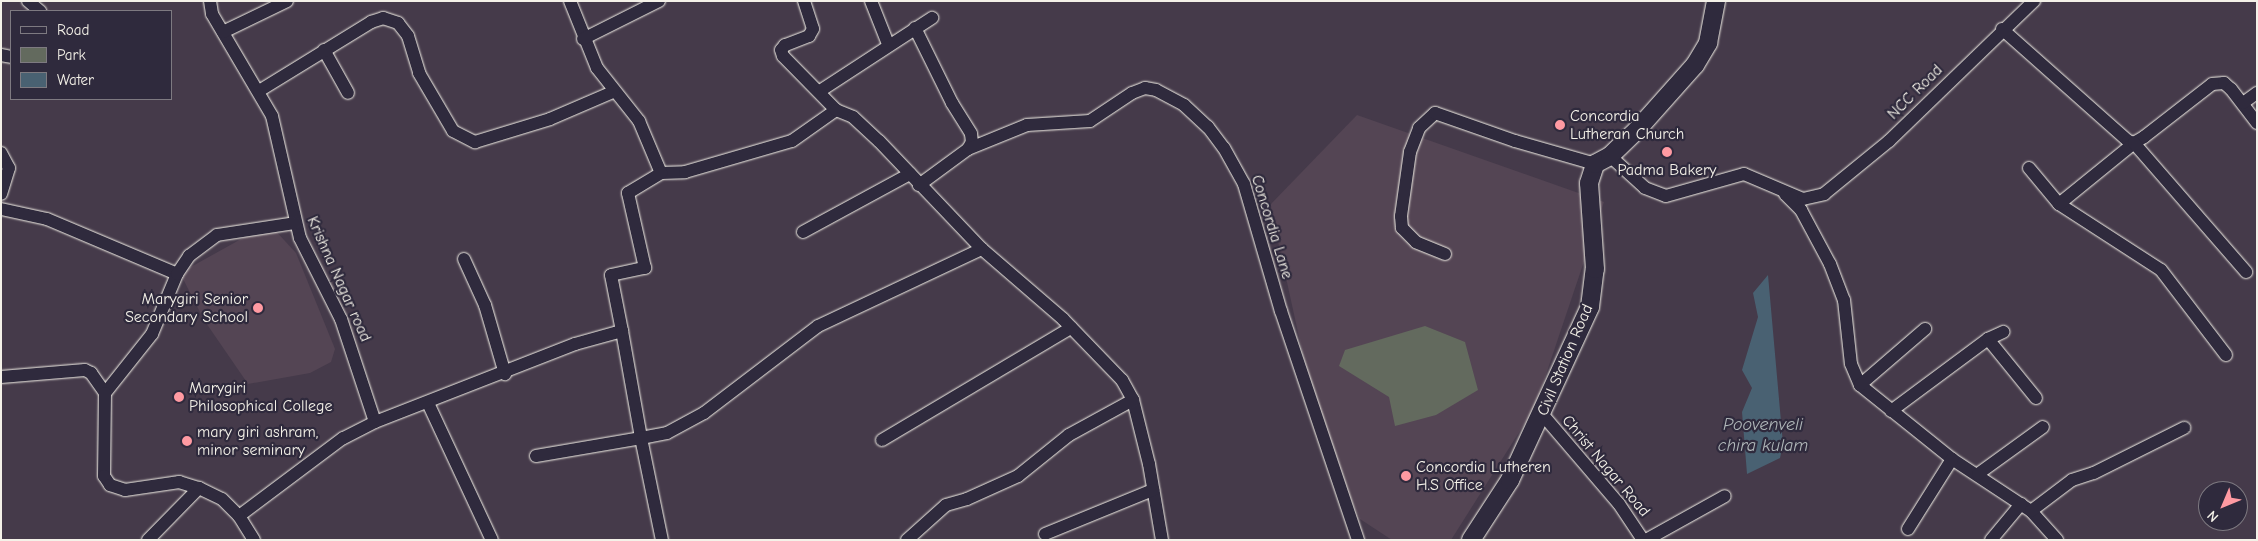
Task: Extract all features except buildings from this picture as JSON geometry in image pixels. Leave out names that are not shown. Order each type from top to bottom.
[{"type":"main road","name":"Civil Station Road","points":[[1474,539],[1510,480],[1581,330],[1594,286],[1589,183],[1602,160],[1695,65],[1708,43],[1716,1]]},
{"type":"street","points":[[28,1],[39,10]]},
{"type":"street","name":"Krishna Nagar road","points":[[210,1],[212,14],[239,63],[259,91],[278,133],[295,223],[300,238],[341,319],[375,422]]},
{"type":"street","points":[[223,32],[287,1]]},
{"type":"street","points":[[570,1],[583,39],[613,92],[626,103],[639,121],[661,172]]},
{"type":"street","points":[[583,39],[659,1]]},
{"type":"street","points":[[804,1],[813,29],[810,36],[785,45],[781,50],[836,110],[863,126],[982,249],[1071,328],[1122,380],[1133,400],[1162,540]]},
{"type":"street","points":[[871,1],[888,44]]},
{"type":"street","name":"NCC Road","points":[[1780,189],[1803,199],[1824,194],[1874,154],[2002,29],[2034,1]]},
{"type":"street","points":[[259,91],[371,22],[383,18],[398,22],[408,36],[419,73],[437,107],[453,131],[475,142],[550,118],[613,92]]},
{"type":"street","points":[[820,91],[888,44],[932,18]]},
{"type":"street","points":[[915,28],[952,103],[972,134],[972,142],[968,149],[919,185]]},
{"type":"street","points":[[2002,29],[2091,110],[2134,143],[2246,272]]},
{"type":"street","points":[[324,50],[348,92]]},
{"type":"street","points":[[2059,204],[2134,143],[2212,84],[2224,83],[2243,103],[2257,123]]},
{"type":"street","name":"Concordia Lane","points":[[968,149],[1027,125],[1090,121],[1132,93],[1145,88],[1156,90],[1184,105],[1208,127],[1224,148],[1244,184],[1281,312],[1358,540]]},
{"type":"street","points":[[2243,103],[2257,93]]},
{"type":"street","points":[[662,540],[610,275],[645,268],[628,193],[661,172],[685,172],[792,141],[836,110]]},
{"type":"street","points":[[1445,254],[1416,242],[1402,228],[1401,216],[1410,152],[1419,128],[1435,113],[1515,141],[1602,160],[1645,188],[1666,196],[1744,174],[1780,189],[1801,210],[1810,233],[1830,264],[1844,300],[1850,364],[1860,385],[1952,459],[1978,474],[2026,508],[2057,540]]},
{"type":"street","points":[[1,153],[8,168],[1,194]]},
{"type":"street","points":[[2029,168],[2059,204],[2161,270],[2226,354]]},
{"type":"street","points":[[803,232],[910,174]]},
{"type":"street","points":[[1,209],[47,219],[177,274]]},
{"type":"street","points":[[105,393],[152,334],[177,274],[190,256],[217,235],[295,223]]},
{"type":"street","points":[[536,456],[667,433],[704,413],[818,326],[982,249]]},
{"type":"street","points":[[464,259],[485,305],[506,374]]},
{"type":"street","points":[[882,440],[1071,328]]},
{"type":"street","points":[[1860,385],[1925,330]]},
{"type":"street","points":[[239,516],[343,438],[375,422],[506,374],[575,344],[622,331]]},
{"type":"street","points":[[1892,411],[1988,339],[2004,332]]},
{"type":"street","points":[[1988,339],[2036,398]]},
{"type":"street","points":[[1,377],[85,370],[94,377],[105,393],[104,476],[110,485],[124,490],[179,482],[200,488],[222,499],[239,516],[254,540]]},
{"type":"street","points":[[907,540],[946,505],[967,499],[1018,476],[1069,435],[1133,400]]},
{"type":"street","points":[[428,403],[492,540]]},
{"type":"street","name":"Christ Nagar Road","points":[[1542,414],[1619,504],[1645,540]]},
{"type":"street","points":[[1978,474],[2042,427]]},
{"type":"street","points":[[1991,540],[2026,508],[2072,480],[2094,473],[2184,428]]},
{"type":"street","points":[[1908,529],[1952,459]]},
{"type":"street","points":[[148,540],[200,488]]},
{"type":"street","points":[[1045,534],[1153,490]]},
{"type":"street","points":[[1645,540],[1725,496]]},
{"type":"shaded area","points":[[1357,115],[1604,202],[1535,407],[1451,540],[1392,540],[1360,519],[1332,458],[1303,355],[1270,205]]},
{"type":"shaded area","name":"Marygiri Senior Secondary School","points":[[273,228],[296,253],[335,349],[331,362],[310,373],[248,384],[204,320],[180,273],[252,233]]},
{"type":"green space","points":[[1425,326],[1465,342],[1478,390],[1436,415],[1395,426],[1389,397],[1339,366],[1345,350]]},
{"type":"water","name":"Poovenveli chira kulam","points":[[1768,275],[1783,444],[1780,458],[1747,474],[1742,412],[1752,388],[1742,370],[1758,317],[1753,293]]},
{"type":"place","name":"Concordia Lutheran Church","points":[[1560,125]]},
{"type":"place","name":"Padma Bakery","points":[[1667,152]]},
{"type":"place","name":"Marygiri Senior Secondary School","points":[[258,308]]},
{"type":"place","name":"Marygiri Philosophical College","points":[[179,397]]},
{"type":"place","name":"mary giri ashram, minor seminary","points":[[187,441]]},
{"type":"place","name":"Concordia Lutheren H.S Office","points":[[1406,476]]}]
